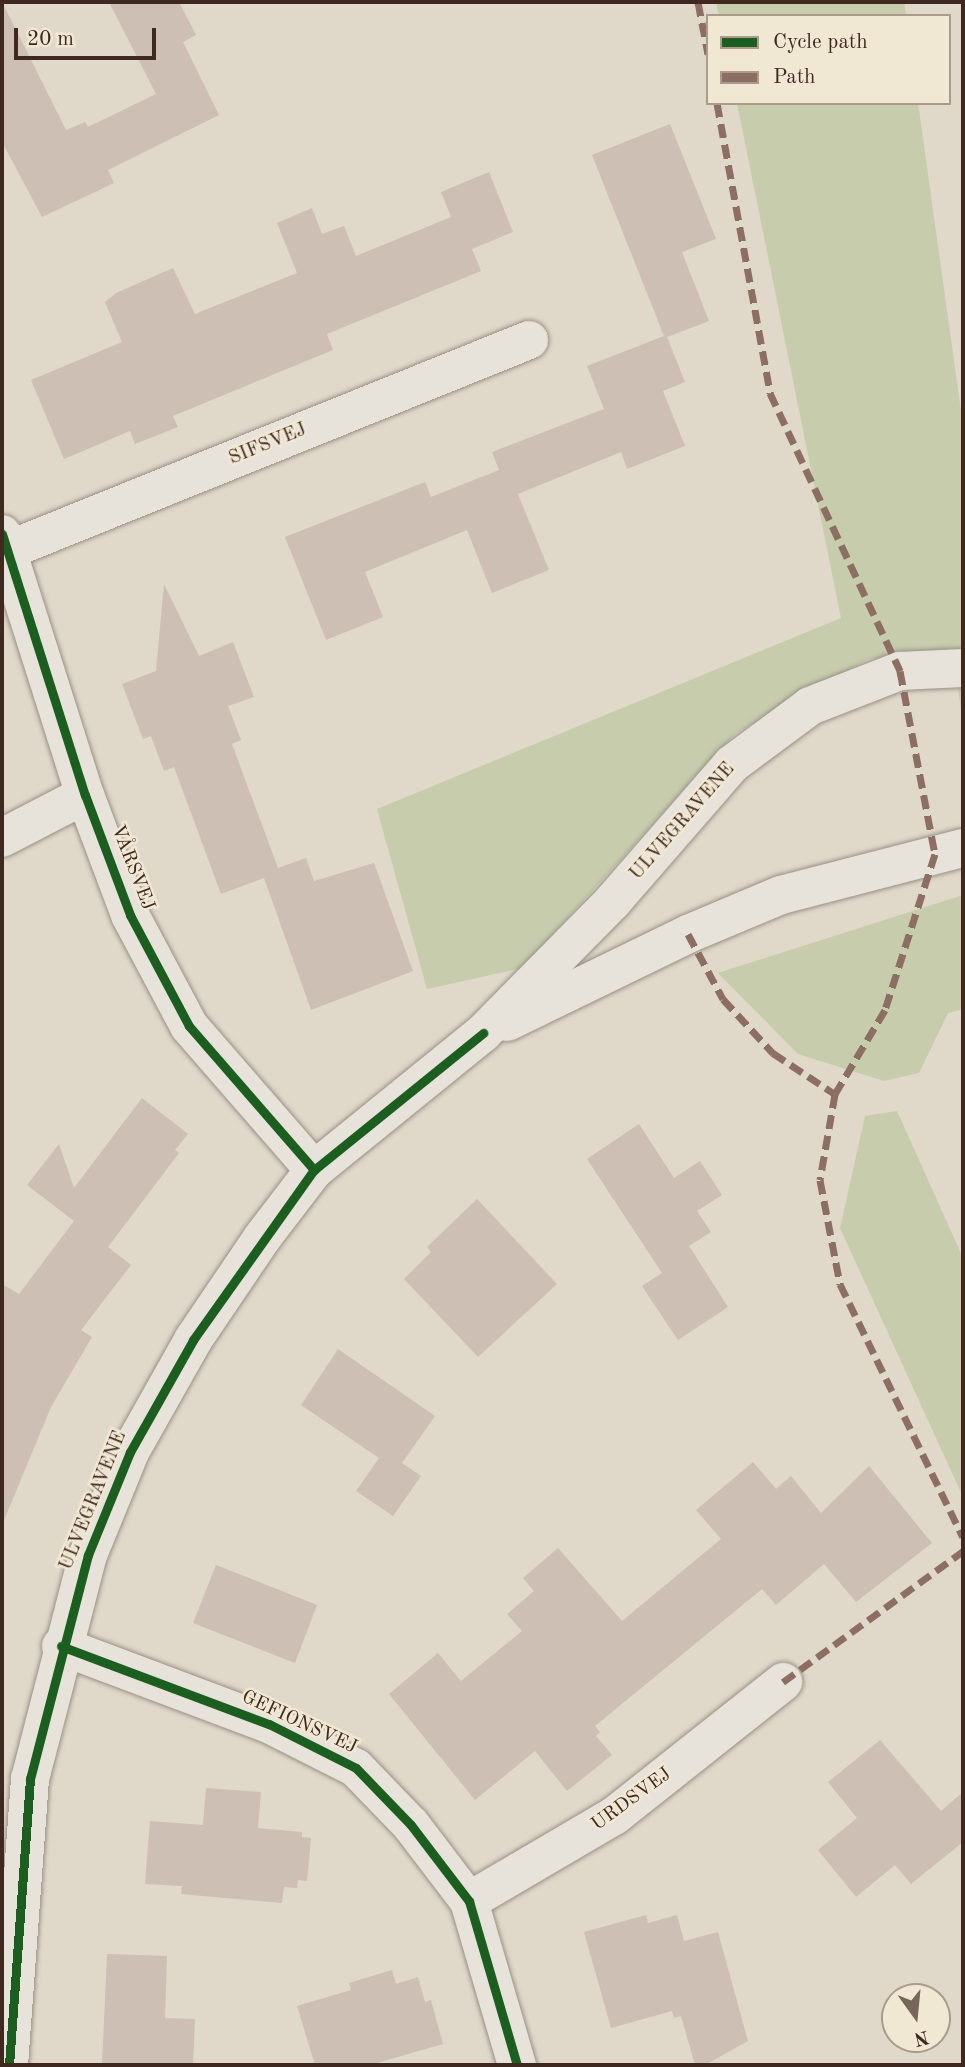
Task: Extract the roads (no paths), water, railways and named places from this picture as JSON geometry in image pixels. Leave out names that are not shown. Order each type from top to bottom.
[{"type":"street","name":"SIFSVEJ","points":[[4,542],[529,340]]},
{"type":"street","name":"VÅRSVEJ","points":[[4,542],[85,795],[130,915],[189,1026],[314,1170]]},
{"type":"street","name":"ULVEGRAVENE","points":[[9,2065],[30,1779],[61,1646],[88,1555],[130,1452],[192,1340],[314,1170],[483,1033],[613,901],[732,764],[810,706],[900,671],[957,668]]},
{"type":"street","points":[[2,838],[85,795]]},
{"type":"street","name":"ULVEGRAVENE","points":[[483,1033],[688,934],[781,895],[963,849]]},
{"type":"street","name":"GEFIONSVEJ","points":[[61,1646],[269,1724],[356,1768],[411,1825],[469,1901],[517,2065]]},
{"type":"street","name":"URDSVEJ","points":[[469,1901],[614,1816],[783,1682]]}]
